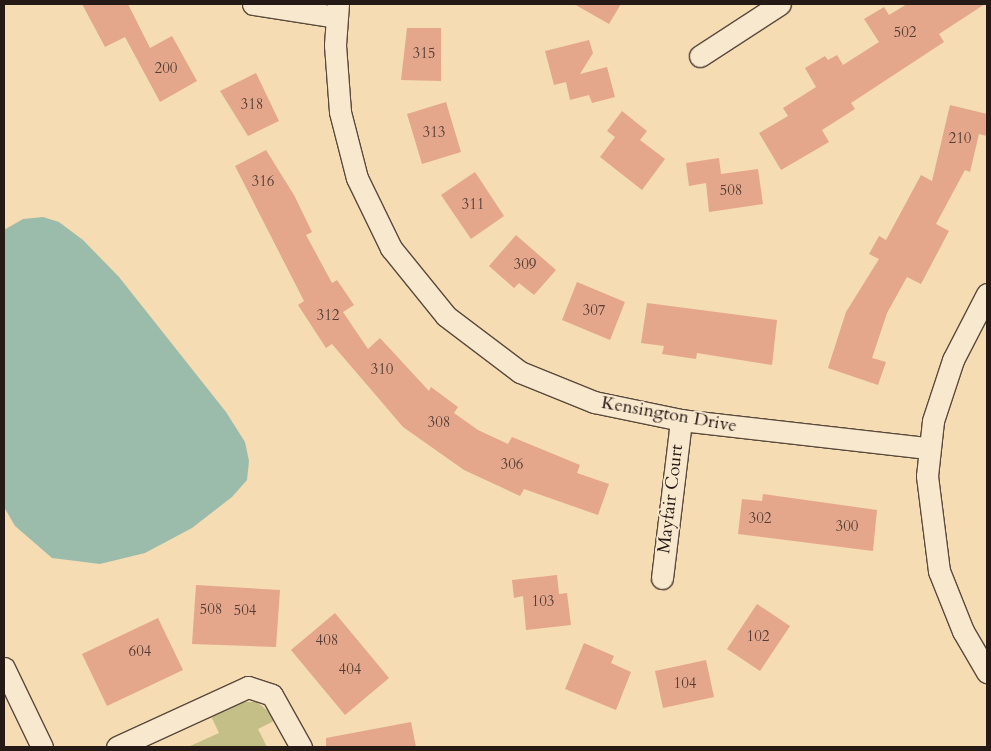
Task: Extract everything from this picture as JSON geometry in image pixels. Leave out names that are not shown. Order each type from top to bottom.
[{"type":"street","points":[[252,4],[337,11]]},
{"type":"street","points":[[700,56],[780,4]]},
{"type":"street","name":"Kensington Drive","points":[[337,11],[340,112],[357,178],[391,248],[446,316],[520,372],[594,402],[681,420],[928,448]]},
{"type":"street","points":[[987,294],[953,360],[928,448],[930,524],[939,571],[963,630],[987,672]]},
{"type":"street","name":"Mayfair Court","points":[[662,578],[681,420]]},
{"type":"street","points":[[4,668],[42,747]]},
{"type":"street","points":[[117,747],[248,687],[272,695],[301,747]]},
{"type":"shaded area","points":[[43,217],[59,222],[83,240],[119,277],[226,412],[245,442],[249,461],[247,480],[232,497],[192,528],[145,553],[100,564],[52,558],[15,526],[4,507],[4,230],[23,219]]},
{"type":"shaded area","points":[[242,702],[257,702],[269,712],[274,721],[258,729],[267,747],[188,747],[219,733],[211,716]]},
{"type":"building","points":[[82,4],[128,4],[150,48],[172,36],[197,81],[160,102],[125,37],[105,47]]},
{"type":"building","points":[[574,4],[621,4],[609,24]]},
{"type":"building","points":[[907,4],[985,4],[939,34],[944,42],[851,103],[855,109],[822,130],[829,142],[781,170],[759,133],[788,116],[783,108],[816,87],[805,68],[825,56],[828,60],[837,55],[843,65],[879,42],[864,19],[884,7],[889,15]]},
{"type":"building","points":[[407,28],[441,28],[441,81],[401,80]]},
{"type":"building","points":[[589,40],[593,53],[580,74],[607,67],[615,97],[592,103],[589,95],[570,100],[566,82],[554,85],[545,51]]},
{"type":"building","points":[[256,73],[279,121],[248,136],[220,91]]},
{"type":"building","points":[[446,102],[461,152],[422,164],[407,114]]},
{"type":"building","points":[[950,105],[987,114],[987,136],[979,134],[970,172],[965,170],[936,224],[949,231],[921,284],[907,277],[887,313],[872,358],[886,362],[878,385],[828,368],[846,312],[879,259],[869,254],[879,236],[886,240],[921,175],[932,181]]},
{"type":"building","points":[[622,111],[647,131],[640,140],[665,159],[642,190],[600,157],[615,137],[607,131]]},
{"type":"building","points":[[266,150],[294,195],[312,232],[306,235],[332,283],[337,280],[354,305],[343,312],[368,349],[380,338],[429,391],[431,387],[458,407],[454,413],[478,430],[508,444],[512,437],[580,465],[577,473],[609,484],[598,515],[524,489],[520,496],[464,470],[403,427],[332,344],[326,348],[298,305],[304,301],[235,166]]},
{"type":"building","points":[[719,158],[721,174],[758,169],[763,204],[709,212],[706,183],[689,186],[686,163]]},
{"type":"building","points":[[475,172],[504,216],[471,239],[441,195]]},
{"type":"building","points":[[516,235],[556,270],[534,295],[519,283],[514,288],[489,266]]},
{"type":"building","points":[[577,282],[625,302],[610,340],[562,320]]},
{"type":"building","points":[[647,303],[777,320],[772,365],[697,353],[696,359],[662,354],[664,346],[641,343]]},
{"type":"building","points":[[763,494],[877,510],[873,551],[738,534],[742,499],[762,501]]},
{"type":"building","points":[[557,575],[559,594],[567,593],[571,625],[526,630],[523,596],[514,598],[512,580]]},
{"type":"building","points":[[196,585],[280,590],[276,647],[192,644]]},
{"type":"building","points":[[757,604],[790,626],[760,671],[727,649]]},
{"type":"building","points":[[335,613],[389,678],[345,715],[291,650]]},
{"type":"building","points":[[158,618],[183,670],[107,706],[82,654]]},
{"type":"building","points":[[584,643],[614,656],[611,663],[631,672],[616,710],[565,689]]},
{"type":"building","points":[[706,660],[714,697],[663,708],[655,671]]},
{"type":"building","points":[[411,722],[416,747],[326,747],[326,738]]}]
